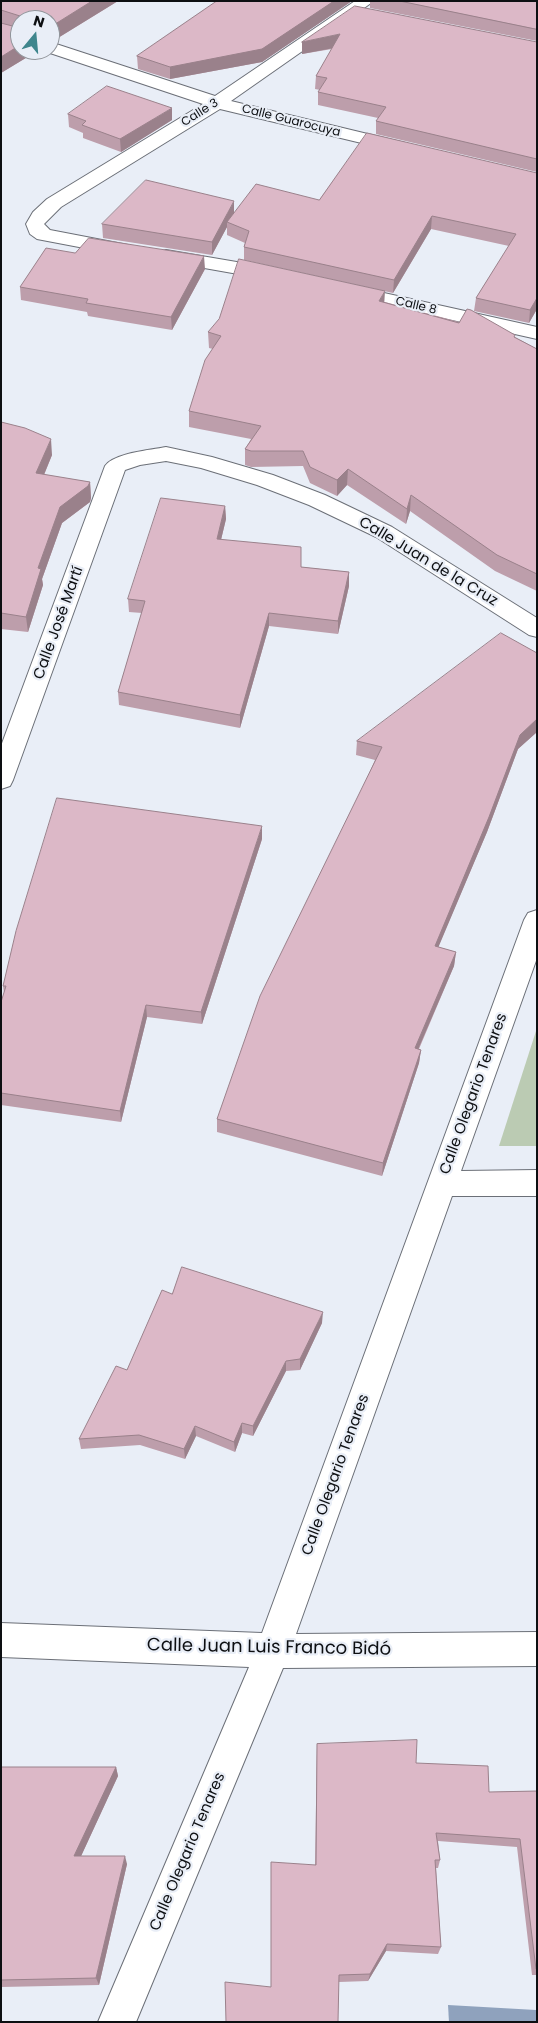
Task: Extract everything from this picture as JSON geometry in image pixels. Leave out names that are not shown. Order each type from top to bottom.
[{"type":"street","name":"Calle 3","points":[[286,277],[247,268],[44,235],[37,230],[35,224],[40,216],[54,203],[217,103],[364,9]]},
{"type":"street","name":"Calle Guarocuya","points":[[60,50],[217,103],[411,150]]},
{"type":"street","name":"Calle 8","points":[[334,288],[537,333]]},
{"type":"street","name":"Calle Juan de la Cruz","points":[[116,466],[136,459],[166,454],[204,462],[266,480],[317,500],[384,532],[537,628]]},
{"type":"street","name":"Calle José Martí","points":[[1,780],[116,466]]},
{"type":"street","name":"Calle Olegario Tenares","points":[[117,2022],[272,1651],[537,920]]},
{"type":"street","points":[[442,1184],[537,1183]]},
{"type":"street","name":"Calle Juan Luis Franco Bidó","points":[[1,1640],[272,1651],[537,1649]]},
{"type":"green space","points":[[537,1028],[537,1146],[499,1146]]},
{"type":"water","points":[[448,2005],[536,2010],[537,2022],[449,2022]]},
{"type":"building","points":[[1,1],[92,1],[60,21],[60,10],[10,10],[10,13],[1,10]]},
{"type":"building","points":[[217,1],[334,1],[262,49],[170,67],[137,56]]},
{"type":"building","points":[[400,1],[537,1],[537,29]]},
{"type":"building","points":[[355,6],[537,42],[537,159],[376,121],[386,107],[318,92],[327,78],[316,76],[340,34],[302,42]]},
{"type":"building","points":[[1,23],[10,25],[10,51],[1,57]]},
{"type":"building","points":[[107,86],[172,108],[120,139],[82,125],[86,121],[68,114]]},
{"type":"building","points":[[367,133],[537,173],[537,298],[530,310],[476,298],[516,234],[432,216],[394,280],[244,247],[249,231],[227,222],[256,184],[319,200]]},
{"type":"building","points":[[146,180],[234,201],[212,242],[102,224]]},
{"type":"building","points":[[89,238],[204,256],[171,317],[86,303],[88,299],[20,287],[46,248],[75,253]]},
{"type":"building","points":[[239,259],[385,291],[379,301],[459,323],[467,309],[471,310],[537,349],[537,574],[497,555],[411,495],[407,509],[348,469],[337,480],[310,467],[303,451],[251,451],[245,449],[261,426],[189,411],[205,360],[221,336],[208,332],[219,319]]},
{"type":"building","points":[[1,422],[25,428],[51,439],[36,473],[90,482],[88,486],[60,507],[38,568],[41,569],[26,617],[1,613]]},
{"type":"building","points":[[161,498],[225,506],[217,539],[301,547],[301,567],[349,572],[338,621],[269,613],[240,715],[118,692],[145,601],[128,599]]},
{"type":"building","points":[[501,633],[537,653],[537,719],[520,735],[489,817],[435,946],[456,952],[415,1048],[421,1050],[383,1163],[217,1119],[260,996],[382,747],[357,741]]},
{"type":"building","points":[[57,798],[262,826],[201,1012],[146,1005],[120,1111],[1,1093],[1,1002],[6,986],[3,986],[16,931]]},
{"type":"building","points":[[182,1267],[323,1312],[300,1359],[286,1361],[253,1426],[242,1423],[234,1442],[195,1426],[184,1449],[139,1435],[79,1439],[116,1366],[127,1370],[162,1290],[172,1294]]},
{"type":"building","points":[[417,1740],[416,1763],[488,1766],[489,1792],[537,1791],[537,1969],[520,1839],[436,1833],[440,1860],[435,1860],[441,1947],[387,1944],[370,1974],[339,1975],[338,2022],[226,2022],[225,1982],[271,1987],[271,1862],[316,1865],[317,1744]]},
{"type":"building","points":[[1,1767],[116,1767],[74,1856],[125,1856],[96,1978],[1,1980]]}]
